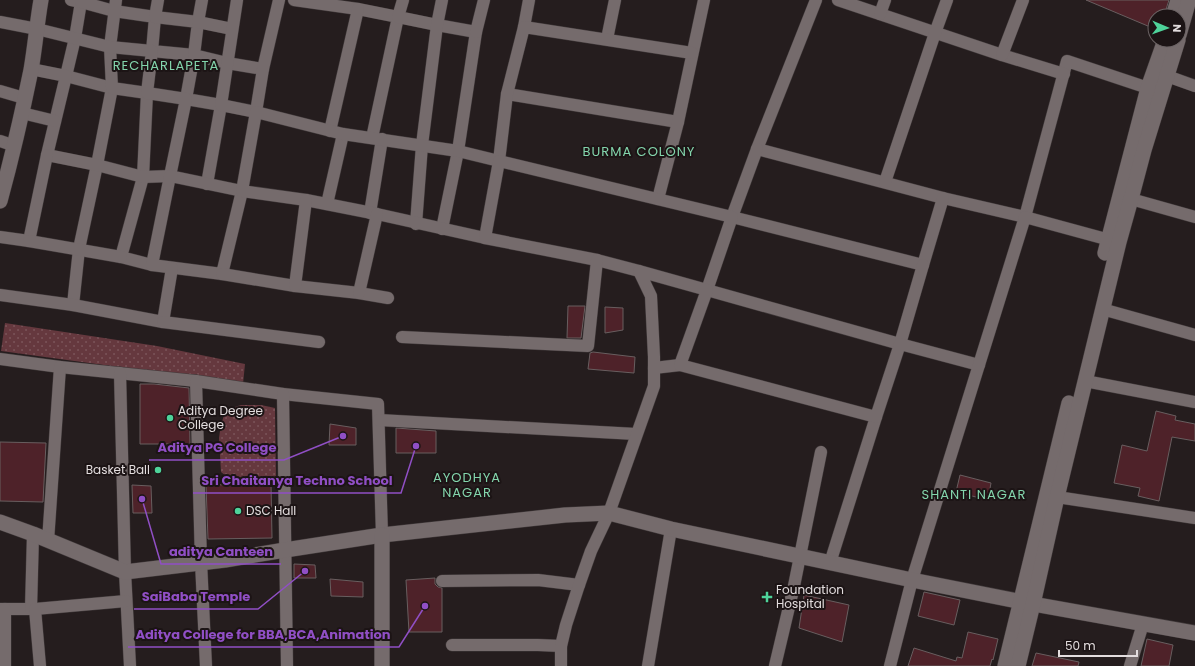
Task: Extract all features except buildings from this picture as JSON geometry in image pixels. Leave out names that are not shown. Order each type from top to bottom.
[{"type":"street","points":[[0,201],[15,146],[31,69],[41,0]]},
{"type":"street","points":[[121,257],[143,177],[147,93],[158,0]]},
{"type":"street","points":[[152,265],[186,99],[202,0]]},
{"type":"street","points":[[207,184],[237,0]]},
{"type":"street","points":[[222,274],[242,191],[263,68],[279,0]]},
{"type":"street","points":[[294,0],[333,2],[358,9],[476,32]]},
{"type":"street","points":[[359,293],[374,214],[377,138],[398,17],[403,0]]},
{"type":"street","points":[[416,224],[422,145],[437,25],[442,0]]},
{"type":"street","points":[[442,229],[458,151],[476,32],[484,0]]},
{"type":"street","points":[[485,238],[499,161],[507,94],[529,0]]},
{"type":"street","points":[[607,39],[615,0]]},
{"type":"street","points":[[658,199],[678,122],[703,0]]},
{"type":"street","points":[[680,365],[757,149],[816,0]]},
{"type":"street","points":[[838,0],[1002,55],[1064,74]]},
{"type":"street","points":[[880,14],[885,0]]},
{"type":"street","points":[[885,182],[947,0]]},
{"type":"street","points":[[1002,55],[1024,0]]},
{"type":"street","points":[[29,241],[47,155],[75,38],[78,1],[115,6],[155,17],[198,22],[232,29]]},
{"type":"street","points":[[73,305],[78,249],[97,165],[112,88],[110,47],[115,6]]},
{"type":"street","points":[[330,131],[358,9]]},
{"type":"street","points":[[0,22],[110,47],[194,55],[227,63],[263,68]]},
{"type":"street","points":[[524,26],[692,53]]},
{"type":"street","points":[[1005,666],[1028,603],[1057,498],[1102,309],[1114,241],[1132,199],[1144,150],[1163,48]]},
{"type":"street","points":[[1018,666],[1028,603],[1114,241],[1155,90],[1167,76],[1176,48]]},
{"type":"street","points":[[890,666],[912,580],[1025,217],[1067,61],[1155,90]]},
{"type":"street","points":[[31,69],[112,88],[186,99],[256,112],[343,134],[458,151],[923,265]]},
{"type":"street","points":[[1167,76],[1195,86]]},
{"type":"street","points":[[0,91],[24,98]]},
{"type":"street","points":[[507,94],[678,122]]},
{"type":"street","points":[[22,113],[55,121]]},
{"type":"street","points":[[327,204],[343,134]]},
{"type":"street","points":[[0,141],[15,146]]},
{"type":"street","points":[[757,149],[1114,241]]},
{"type":"street","points":[[47,155],[97,165],[143,177],[170,176],[242,191],[327,204],[416,224],[597,260],[979,365]]},
{"type":"street","points":[[830,563],[900,344],[943,198]]},
{"type":"street","points":[[1132,199],[1195,217]]},
{"type":"street","points":[[295,286],[306,200]]},
{"type":"street","points":[[0,237],[78,249],[121,257],[152,265],[388,298]]},
{"type":"street","points":[[402,337],[588,346],[597,260]]},
{"type":"street","points":[[163,322],[172,268]]},
{"type":"street","points":[[561,666],[561,646],[579,585],[609,512],[654,386],[651,296],[639,271]]},
{"type":"street","points":[[0,295],[73,305],[163,322],[319,342]]},
{"type":"street","points":[[1102,309],[1195,336]]},
{"type":"street","points":[[0,359],[60,367],[196,381],[283,394],[378,404],[382,536],[382,666]]},
{"type":"street","points":[[654,368],[680,365],[876,417]]},
{"type":"street","points":[[48,541],[60,367]]},
{"type":"street","points":[[120,373],[124,572],[130,666]]},
{"type":"street","points":[[196,381],[201,562],[206,666]]},
{"type":"street","points":[[1085,381],[1195,402]]},
{"type":"street","points":[[283,394],[287,666]]},
{"type":"street","points":[[379,420],[636,434]]},
{"type":"street","points":[[775,666],[800,556],[821,452]]},
{"type":"street","points":[[1057,498],[1195,518]]},
{"type":"street","points":[[0,522],[33,534],[124,572],[225,560],[382,536],[609,512],[671,529],[912,580],[1028,603],[1195,633]]},
{"type":"street","points":[[648,666],[671,529]]},
{"type":"street","points":[[33,534],[33,609],[40,666]]},
{"type":"street","points":[[442,581],[538,580],[579,585]]},
{"type":"street","points":[[5,666],[2,609],[33,609],[126,601]]},
{"type":"street","points":[[1130,666],[1143,624]]},
{"type":"street","points":[[452,645],[561,646]]},
{"type":"shaded area","points":[[5,323],[157,346],[245,364],[243,384],[1,351]]},
{"type":"shaded area","points":[[241,405],[261,405],[275,408],[276,479],[236,484],[221,472],[219,438],[221,424],[226,410]]},
{"type":"place","name":"Aditya Degree College","points":[[170,418]]},
{"type":"place","name":"Aditya PG College","points":[[343,436]]},
{"type":"place","name":"Sri Chaitanya Techno School","points":[[416,446]]},
{"type":"place","name":"Basket Ball","points":[[158,470]]},
{"type":"place","name":"aditya Canteen","points":[[142,499]]},
{"type":"place","name":"DSC Hall","points":[[238,511]]},
{"type":"place","name":"SaiBaba Temple","points":[[305,571]]},
{"type":"place","name":"Foundation Hospital","points":[[767,597]]},
{"type":"place","name":"Aditya College for BBA,BCA,Animation","points":[[425,606]]},
{"type":"district","name":"RECHARLAPETA","points":[[166,65]]},
{"type":"district","name":"BURMA COLONY","points":[[639,151]]},
{"type":"district","name":"AYODHYA NAGAR","points":[[467,484]]},
{"type":"district","name":"SHANTI NAGAR","points":[[974,494]]}]
